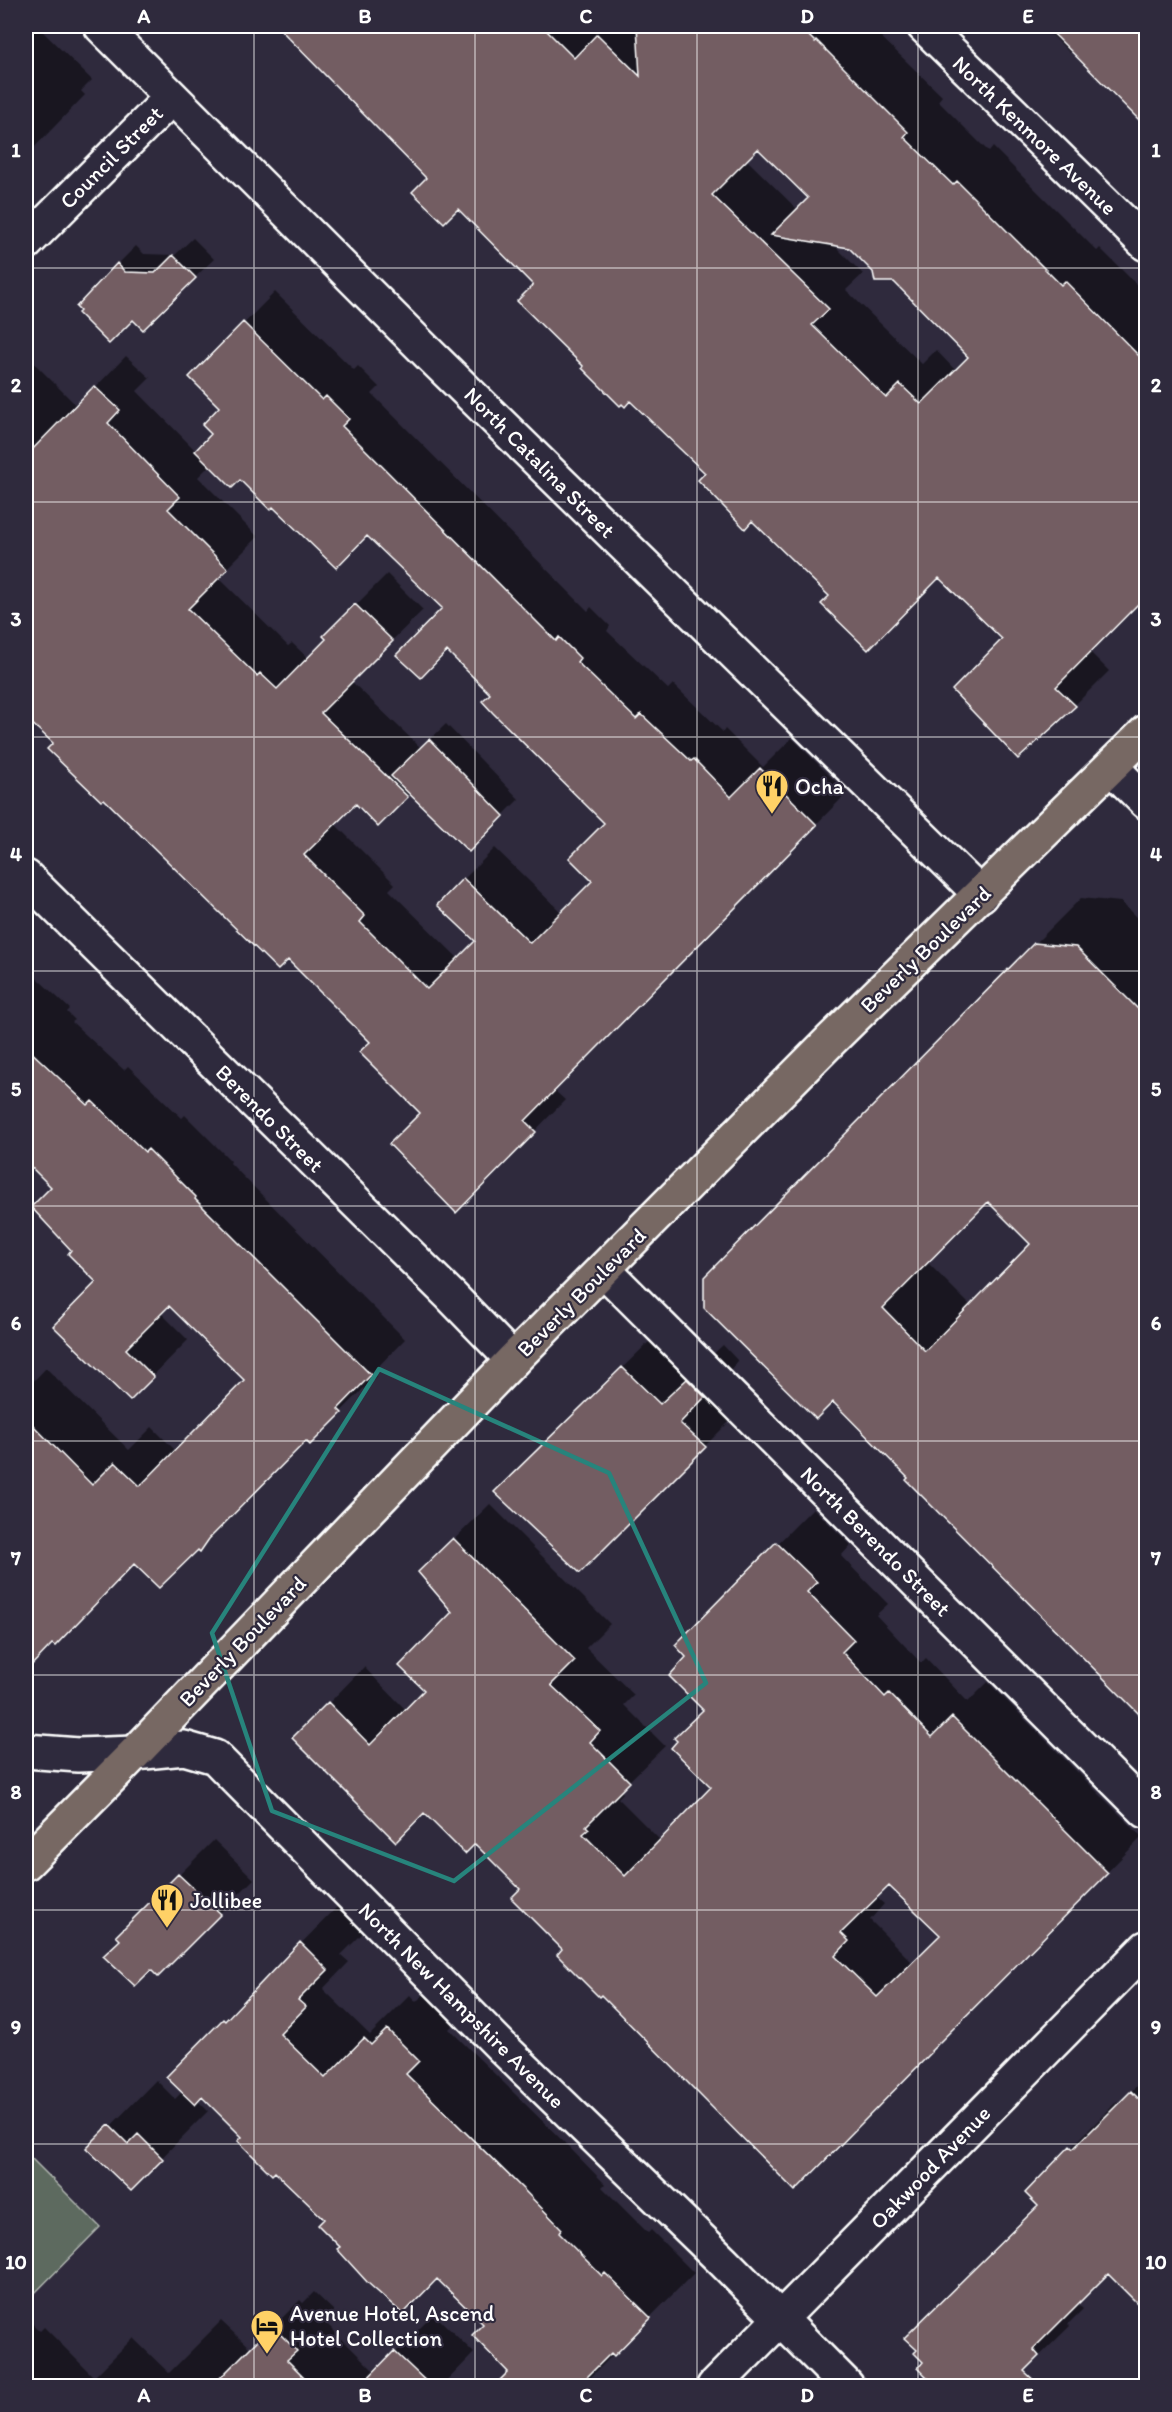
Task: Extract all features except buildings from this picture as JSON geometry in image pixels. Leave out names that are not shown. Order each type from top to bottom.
[{"type":"main road","name":"Beverly Boulevard","points":[[26,1863],[513,1360],[816,1056],[1146,732]]},
{"type":"street","name":"North Catalina Street","points":[[101,26],[422,347],[981,895]]},
{"type":"street","name":"North Kenmore Avenue","points":[[924,26],[1146,244]]},
{"type":"street","name":"Council Street","points":[[26,243],[172,97]]},
{"type":"street","points":[[1111,767],[1146,802]]},
{"type":"street","name":"Berendo Street","points":[[26,877],[513,1360]]},
{"type":"street","name":"North Berendo Street","points":[[604,1270],[1146,1811]]},
{"type":"street","name":"North New Hampshire Avenue","points":[[26,1751],[78,1755],[184,1748],[215,1757],[502,2047],[782,2320],[846,2386]]},
{"type":"street","name":"Oakwood Avenue","points":[[714,2386],[782,2320],[1146,1948]]},
{"type":"highlighted area","points":[[379,1369],[609,1473],[706,1683],[454,1881],[272,1811],[212,1633]]},
{"type":"green space","points":[[26,2153],[100,2227],[26,2302]]},
{"type":"place","name":"Ocha","points":[[772,815]]},
{"type":"place","name":"Jollibee","points":[[167,1929]]},
{"type":"place","name":"Avenue Hotel, Ascend Hotel Collection","points":[[267,2355]]}]
